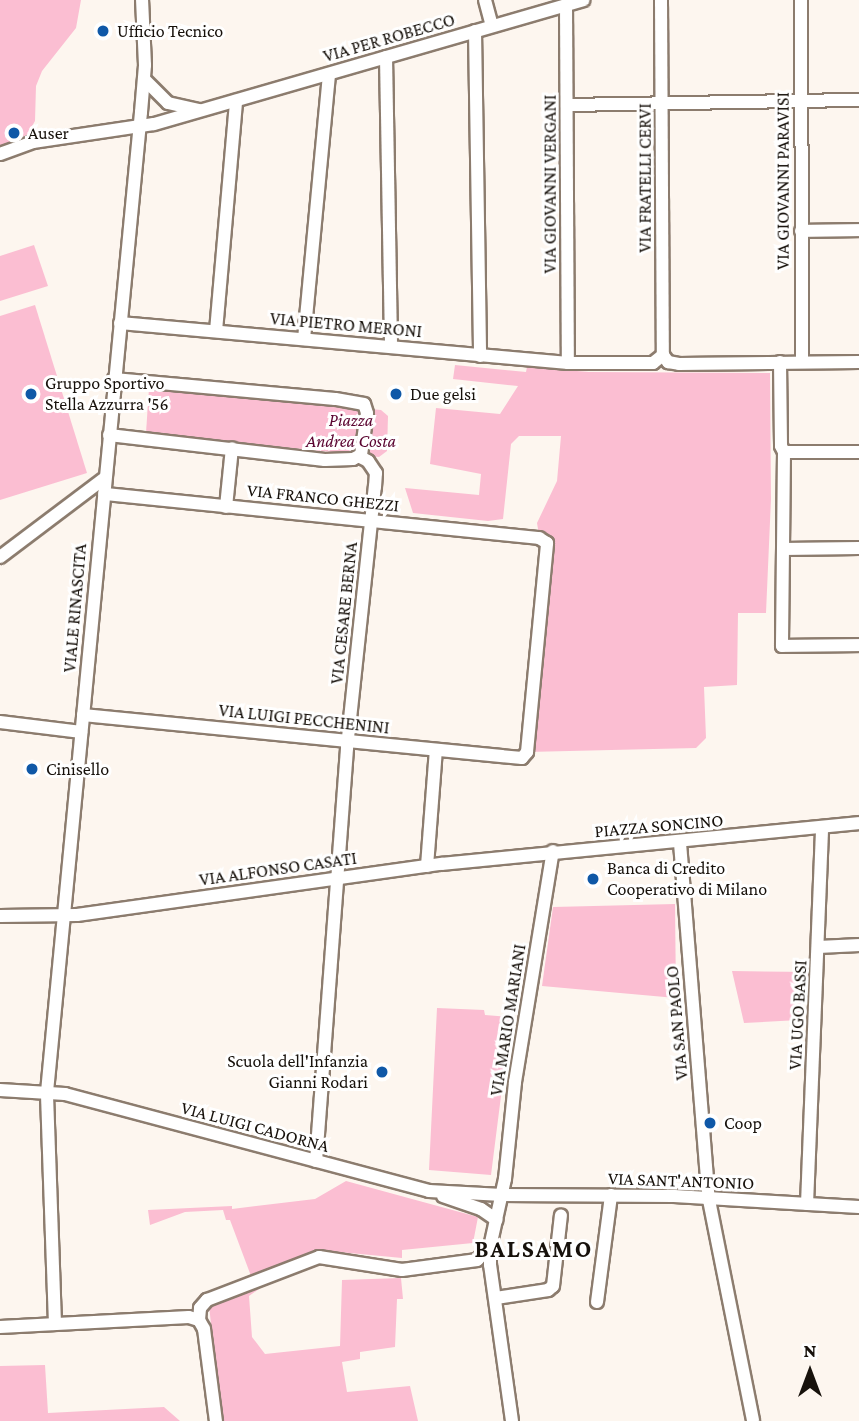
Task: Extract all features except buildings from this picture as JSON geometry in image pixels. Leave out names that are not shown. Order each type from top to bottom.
[{"type":"street","name":"VIALE RINASCITA","points":[[55,1325],[47,1092],[140,128],[144,79],[142,0]]},
{"type":"street","points":[[485,0],[492,26]]},
{"type":"street","name":"VIA PER ROBECCO","points":[[0,155],[33,142],[140,128],[583,0]]},
{"type":"street","name":"VIA FRATELLI CERVI","points":[[661,0],[663,355]]},
{"type":"street","name":"VIA GIOVANNI PARAVISI","points":[[801,0],[802,362]]},
{"type":"street","name":"VIA GIOVANNI VERGANI","points":[[566,5],[568,363]]},
{"type":"street","points":[[475,31],[480,356]]},
{"type":"street","points":[[386,57],[391,347]]},
{"type":"street","points":[[304,339],[329,74]]},
{"type":"street","name":"VIA PER ROBECCO","points":[[144,79],[168,103],[204,110]]},
{"type":"street","points":[[567,105],[662,101],[859,100]]},
{"type":"street","points":[[215,331],[236,101]]},
{"type":"street","points":[[801,231],[859,230]]},
{"type":"street","name":"VIA PIETRO MERONI","points":[[120,323],[568,363],[653,363],[663,355]]},
{"type":"street","points":[[663,355],[668,362],[679,364],[859,362]]},
{"type":"street","points":[[780,362],[781,446],[784,452],[782,646],[859,645]]},
{"type":"street","points":[[114,379],[364,404],[367,413],[360,457]]},
{"type":"street","points":[[109,435],[326,460],[360,457],[368,461],[376,473],[372,520]]},
{"type":"street","points":[[226,507],[232,448]]},
{"type":"street","points":[[784,452],[859,452]]},
{"type":"street","points":[[0,557],[105,478]]},
{"type":"street","name":"VIA FRANCO GHEZZI","points":[[104,494],[539,538],[547,543],[527,752],[522,758]]},
{"type":"street","name":"VIA CESARE BERNA","points":[[316,1161],[336,878],[372,520]]},
{"type":"street","points":[[783,549],[859,548]]},
{"type":"street","name":"VIA LUIGI PECCHENINI","points":[[83,715],[522,758]]},
{"type":"street","points":[[0,722],[81,732]]},
{"type":"street","points":[[427,866],[436,750]]},
{"type":"street","name":"PIAZZA SONCINO","points":[[499,858],[553,851],[680,843],[859,823]]},
{"type":"street","name":"VIA UGO BASSI","points":[[807,1204],[806,1162],[819,947],[822,828]]},
{"type":"street","name":"VIA SAN PAOLO","points":[[680,843],[709,1200],[753,1421]]},
{"type":"street","name":"VIA MARIO MARIANI","points":[[512,1421],[490,1265],[490,1247],[502,1195],[515,1083],[553,851]]},
{"type":"street","name":"VIA ALFONSO CASATI","points":[[0,916],[63,917],[499,858]]},
{"type":"street","points":[[819,947],[859,945]]},
{"type":"street","name":"VIA LUIGI CADORNA","points":[[0,1090],[47,1092],[429,1191],[502,1195]]},
{"type":"street","points":[[429,1191],[481,1209],[497,1220]]},
{"type":"street","name":"VIA SANT'ANTONIO","points":[[502,1195],[611,1195],[859,1207]]},
{"type":"street","points":[[597,1303],[611,1195]]},
{"type":"street","points":[[496,1298],[548,1290],[553,1286],[561,1215]]},
{"type":"street","points":[[477,1260],[490,1247]]},
{"type":"street","points":[[199,1320],[200,1308],[207,1300],[319,1257],[402,1270],[477,1260],[490,1265]]},
{"type":"street","points":[[0,1327],[189,1317],[199,1320],[204,1327],[216,1421]]},
{"type":"green space","points":[[0,0],[81,0],[76,28],[42,71],[36,86],[35,121],[27,135],[0,146]]},
{"type":"green space","points":[[34,245],[48,286],[0,301],[0,256]]},
{"type":"green space","name":"Gruppo Sportivo Stella Azzurra '56","points":[[35,305],[87,473],[0,500],[0,316]]},
{"type":"green space","points":[[455,365],[526,372],[527,367],[589,372],[770,373],[771,499],[766,613],[738,613],[737,685],[704,687],[706,738],[696,748],[527,752],[541,547],[537,523],[557,481],[561,436],[519,436],[511,444],[503,519],[488,521],[413,513],[405,488],[479,495],[481,474],[430,464],[436,408],[500,414],[518,386],[453,379]]},
{"type":"green space","name":"Piazza Andrea Costa","points":[[149,388],[381,410],[388,416],[387,451],[379,457],[146,433]]},
{"type":"green space","points":[[675,904],[676,998],[542,986],[553,907]]},
{"type":"green space","points":[[732,971],[811,972],[799,1020],[744,1023]]},
{"type":"green space","points":[[437,1008],[484,1010],[485,1015],[511,1017],[491,1175],[429,1170]]},
{"type":"green space","points":[[346,1181],[478,1217],[473,1243],[402,1250],[402,1258],[318,1250],[251,1276],[230,1220],[226,1220],[223,1210],[185,1212],[150,1225],[148,1210],[232,1206],[232,1209],[315,1199]]},
{"type":"green space","points":[[401,1278],[403,1299],[397,1299],[395,1347],[360,1352],[360,1359],[342,1362],[347,1392],[410,1386],[418,1421],[221,1421],[209,1305],[258,1284],[259,1289],[249,1296],[252,1337],[265,1354],[340,1346],[342,1280]]},
{"type":"green space","points":[[45,1365],[48,1413],[164,1407],[180,1421],[0,1421],[0,1366]]},
{"type":"place","name":"Ufficio Tecnico","points":[[103,31]]},
{"type":"place","name":"Auser","points":[[14,133]]},
{"type":"place","name":"Gruppo Sportivo Stella Azzurra '56","points":[[31,394]]},
{"type":"place","name":"Due gelsi","points":[[396,394]]},
{"type":"place","name":"Cinisello","points":[[32,769]]},
{"type":"place","name":"Banca di Credito Cooperativo di Milano","points":[[593,879]]},
{"type":"place","name":"Scuola dell'Infanzia Gianni Rodari","points":[[382,1072]]},
{"type":"place","name":"Coop","points":[[710,1123]]},
{"type":"district","name":"BALSAMO","points":[[534,1249]]}]
